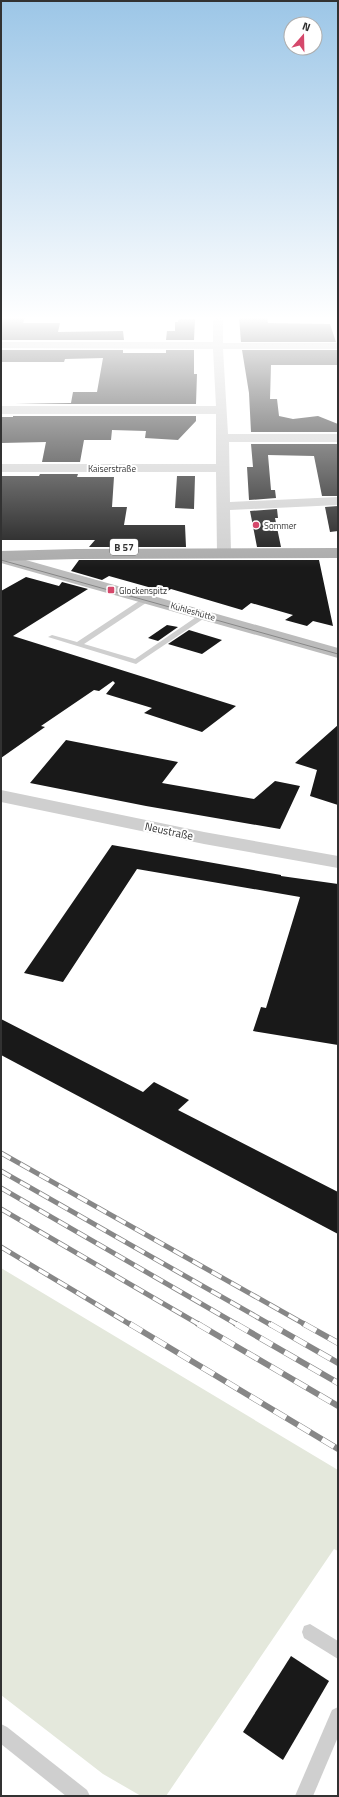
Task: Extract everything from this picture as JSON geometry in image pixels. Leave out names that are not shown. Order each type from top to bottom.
[{"type":"main road","name":"B 57","points":[[1,557],[37,554],[338,547]]},
{"type":"main road","name":"B 57","points":[[1,549],[224,550],[306,556],[338,553]]},
{"type":"street","points":[[221,400],[224,550]]},
{"type":"street","points":[[1,410],[222,410]]},
{"type":"street","points":[[222,438],[338,438]]},
{"type":"street","name":"Kaiserstraße","points":[[1,468],[222,468]]},
{"type":"street","points":[[223,506],[338,501]]},
{"type":"street","points":[[1,549],[37,554],[48,558],[77,579]]},
{"type":"street","name":"Kuhleshütte","points":[[1,557],[338,653]]},
{"type":"street","name":"Neustraße","points":[[1,796],[204,838],[338,862]]},
{"type":"lane","points":[[78,644],[148,599]]},
{"type":"lane","points":[[52,637],[136,662],[205,615]]},
{"type":"lane","points":[[310,1632],[338,1651]]},
{"type":"lane","points":[[304,1796],[338,1716]]},
{"type":"lane","points":[[1,1733],[81,1796]]},
{"type":"shaded area","points":[[1,1268],[338,1470],[338,1551],[334,1549],[166,1796],[141,1796],[103,1774],[1,1695]]},
{"type":"building","points":[[72,400],[196,400],[196,404],[15,404],[71,403]]},
{"type":"building","points":[[249,400],[277,400],[279,416],[293,419],[318,416],[338,424],[338,432],[251,432]]},
{"type":"building","points":[[196,416],[196,421],[178,440],[145,438],[146,431],[112,430],[111,440],[84,440],[80,462],[42,462],[46,442],[1,443],[1,417]]},
{"type":"building","points":[[251,444],[338,444],[338,496],[322,496],[314,456],[268,455],[271,490],[275,490],[276,498],[249,500],[247,467],[253,467]]},
{"type":"building","points":[[40,474],[78,474],[77,477],[114,477],[112,507],[127,507],[124,525],[185,525],[186,547],[89,547],[95,540],[1,540],[1,476],[39,476]]},
{"type":"building","points":[[177,476],[195,476],[194,509],[175,508]]},
{"type":"building","points":[[338,506],[338,531],[330,532],[325,507]]},
{"type":"building","points":[[277,509],[278,518],[275,518],[281,547],[257,547],[250,511]]},
{"type":"building","points":[[79,560],[319,560],[333,626],[313,621],[307,626],[285,620],[293,615],[251,603],[242,610],[171,589],[166,592],[109,576],[102,580],[71,571]]},
{"type":"building","points":[[26,577],[59,586],[62,582],[88,589],[13,636],[236,706],[202,732],[144,713],[152,708],[106,694],[115,683],[113,681],[99,691],[94,690],[41,726],[45,727],[1,758],[1,591]]},
{"type":"building","points":[[167,625],[178,627],[158,641],[148,638]]},
{"type":"building","points":[[189,630],[222,640],[202,654],[168,644]]},
{"type":"building","points":[[338,725],[338,805],[310,796],[317,770],[295,763]]},
{"type":"building","points":[[66,740],[178,762],[162,783],[254,799],[275,781],[300,786],[280,829],[146,806],[30,783]]},
{"type":"building","points":[[112,845],[281,876],[338,884],[338,1045],[253,1031],[261,1007],[266,1008],[300,897],[137,869],[63,982],[24,973]]},
{"type":"building","points":[[1,1019],[143,1092],[154,1082],[189,1100],[178,1110],[338,1192],[338,1234],[1,1055]]},
{"type":"building","points":[[291,1656],[329,1681],[283,1760],[243,1732]]},
{"type":"tram line","points":[[1,560],[338,654]]},
{"type":"railway","points":[[1,1153],[306,1325]]},
{"type":"railway","points":[[1,1171],[271,1325]]},
{"type":"railway","points":[[1,1188],[238,1325]]},
{"type":"railway","points":[[1,1209],[200,1325]]},
{"type":"railway","points":[[1,1247],[131,1325]]},
{"type":"railway","points":[[130,1324],[338,1449]]},
{"type":"railway","points":[[198,1324],[338,1406]]},
{"type":"railway","points":[[236,1324],[338,1383]]},
{"type":"railway","points":[[270,1324],[338,1363]]},
{"type":"railway","points":[[304,1324],[338,1343]]},
{"type":"place","name":"Sommer","points":[[256,525]]},
{"type":"place","name":"Glockenspitz","points":[[111,590]]}]
